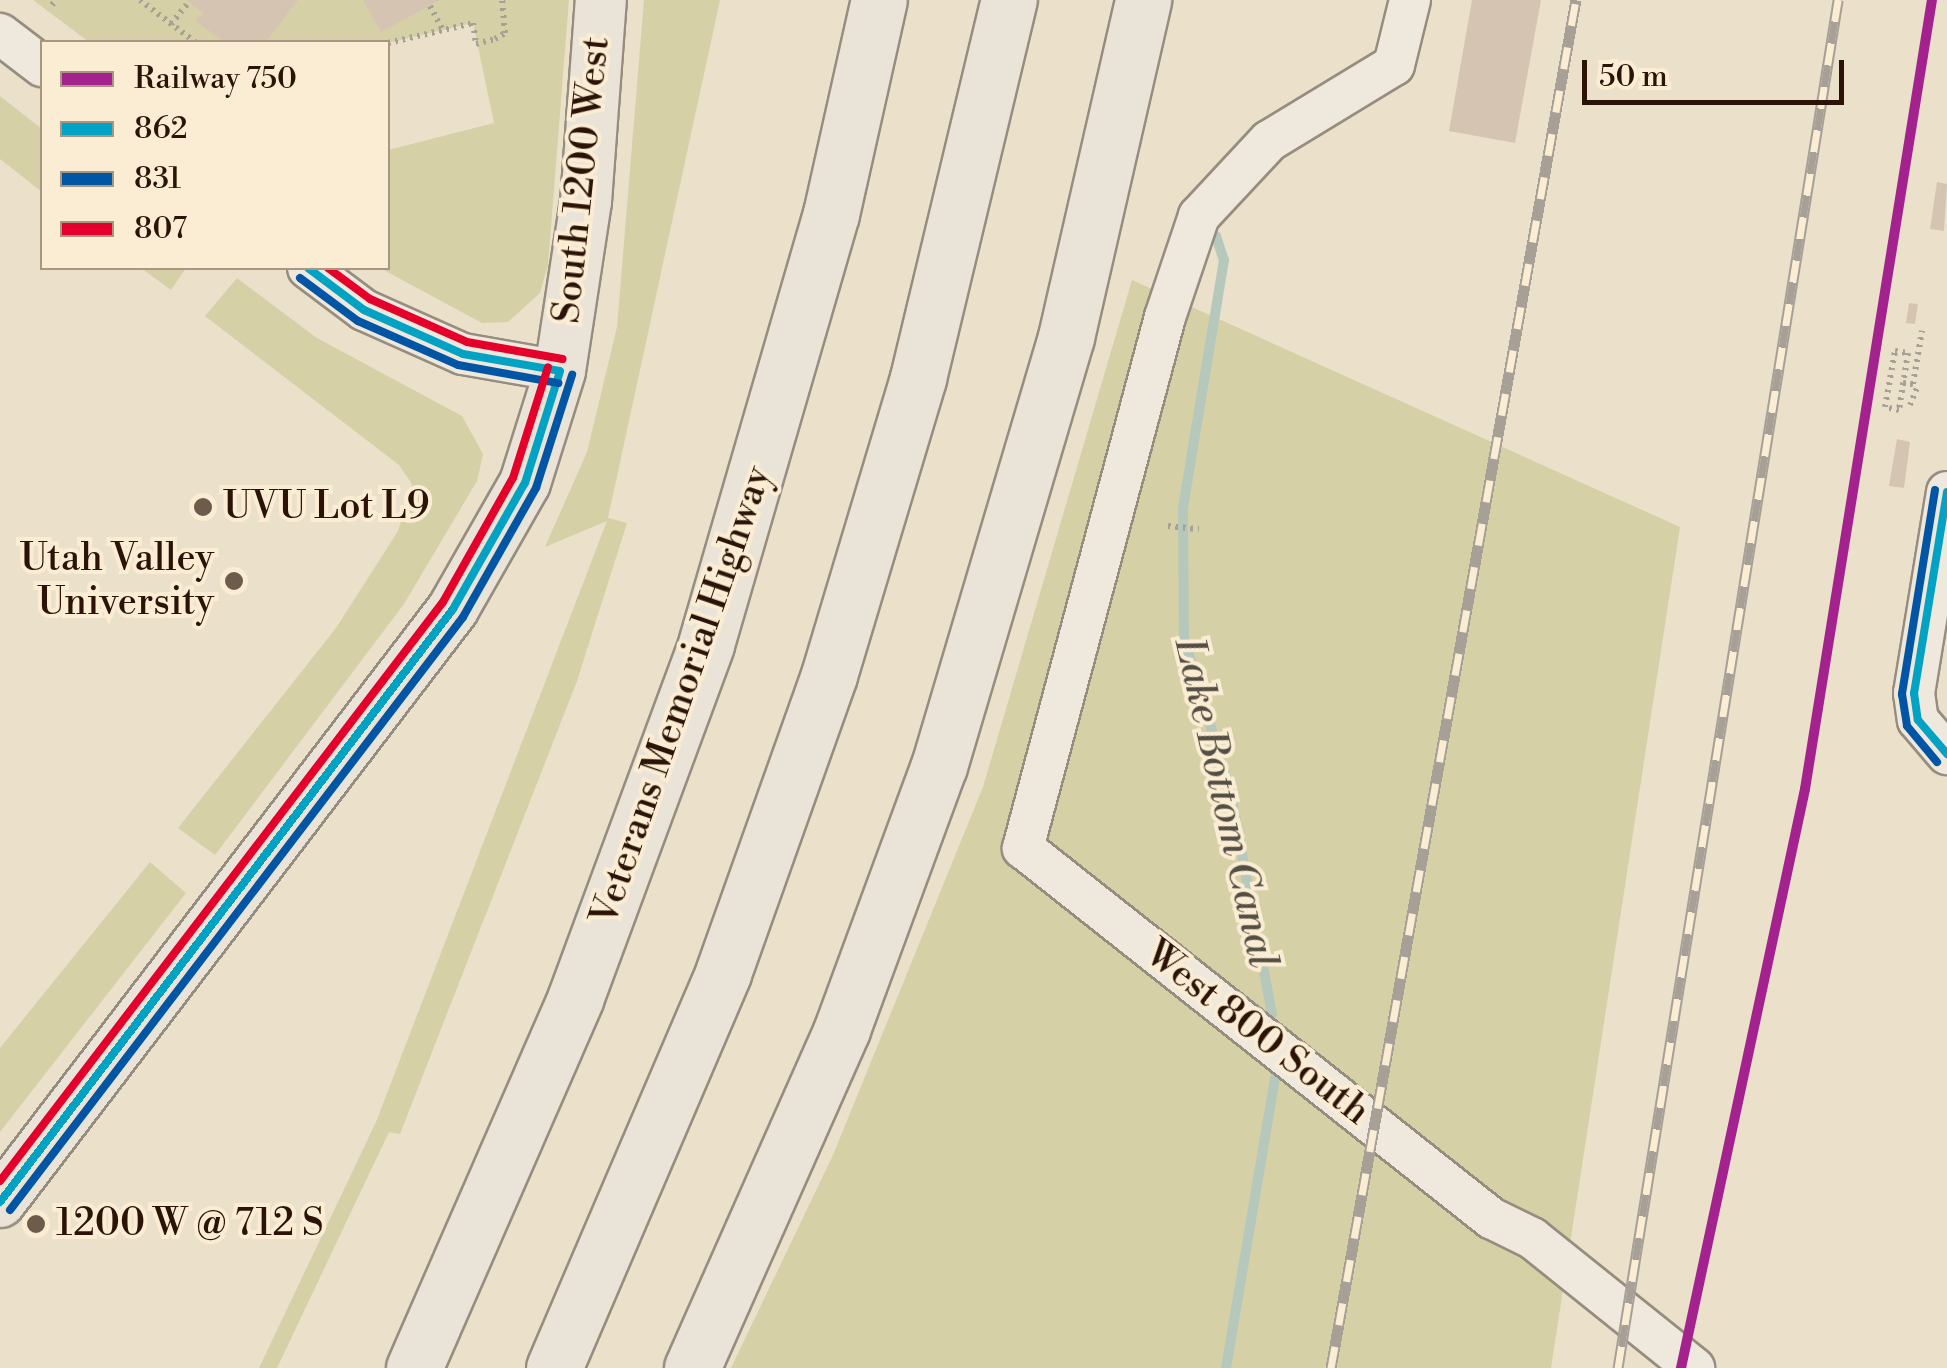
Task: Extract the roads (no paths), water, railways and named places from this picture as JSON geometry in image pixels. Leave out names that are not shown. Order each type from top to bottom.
[{"type":"highway","name":"Veterans Memorial Highway","points":[[414,1368],[575,1000],[706,644],[831,214],[878,0]]},
{"type":"highway","points":[[554,1368],[724,973],[829,675],[918,378],[1008,0]]},
{"type":"highway","points":[[692,1368],[842,1030],[939,766],[1062,354],[1144,0]]},
{"type":"main road","name":"South 1200 West","points":[[0,1202],[453,609],[524,483],[560,371],[586,202],[601,0]]},
{"type":"street","name":"West 800 South","points":[[1410,0],[1404,47],[1394,66],[1270,141],[1199,216],[1165,318],[1023,848],[1491,1218],[1532,1238],[1694,1368]]},
{"type":"street","points":[[0,34],[40,64]]},
{"type":"street","points":[[311,270],[364,310],[463,354],[560,371]]},
{"type":"street","points":[[1947,492],[1914,693],[1918,720],[1947,754]]},
{"type":"street","name":"West 800 South","points":[[1491,1218],[1520,1256],[1657,1368]]},
{"type":"waterway","name":"Lake Bottom Canal","points":[[1216,236],[1224,260],[1183,509],[1184,638],[1230,790],[1272,1014]]},
{"type":"waterway","name":"Lake Bottom Canal","points":[[1226,1368],[1275,1078]]},
{"type":"railway","points":[[1331,1368],[1576,0]]},
{"type":"railway","points":[[1618,1368],[1838,0]]},
{"type":"rail line","name":"750","points":[[1681,1368],[1805,789],[1932,0]]},
{"type":"place","name":"UVU Lot L9","points":[[203,507]]},
{"type":"place","name":"Utah Valley University","points":[[234,581]]},
{"type":"place","name":"1200 W @ 712 S","points":[[36,1224]]}]
